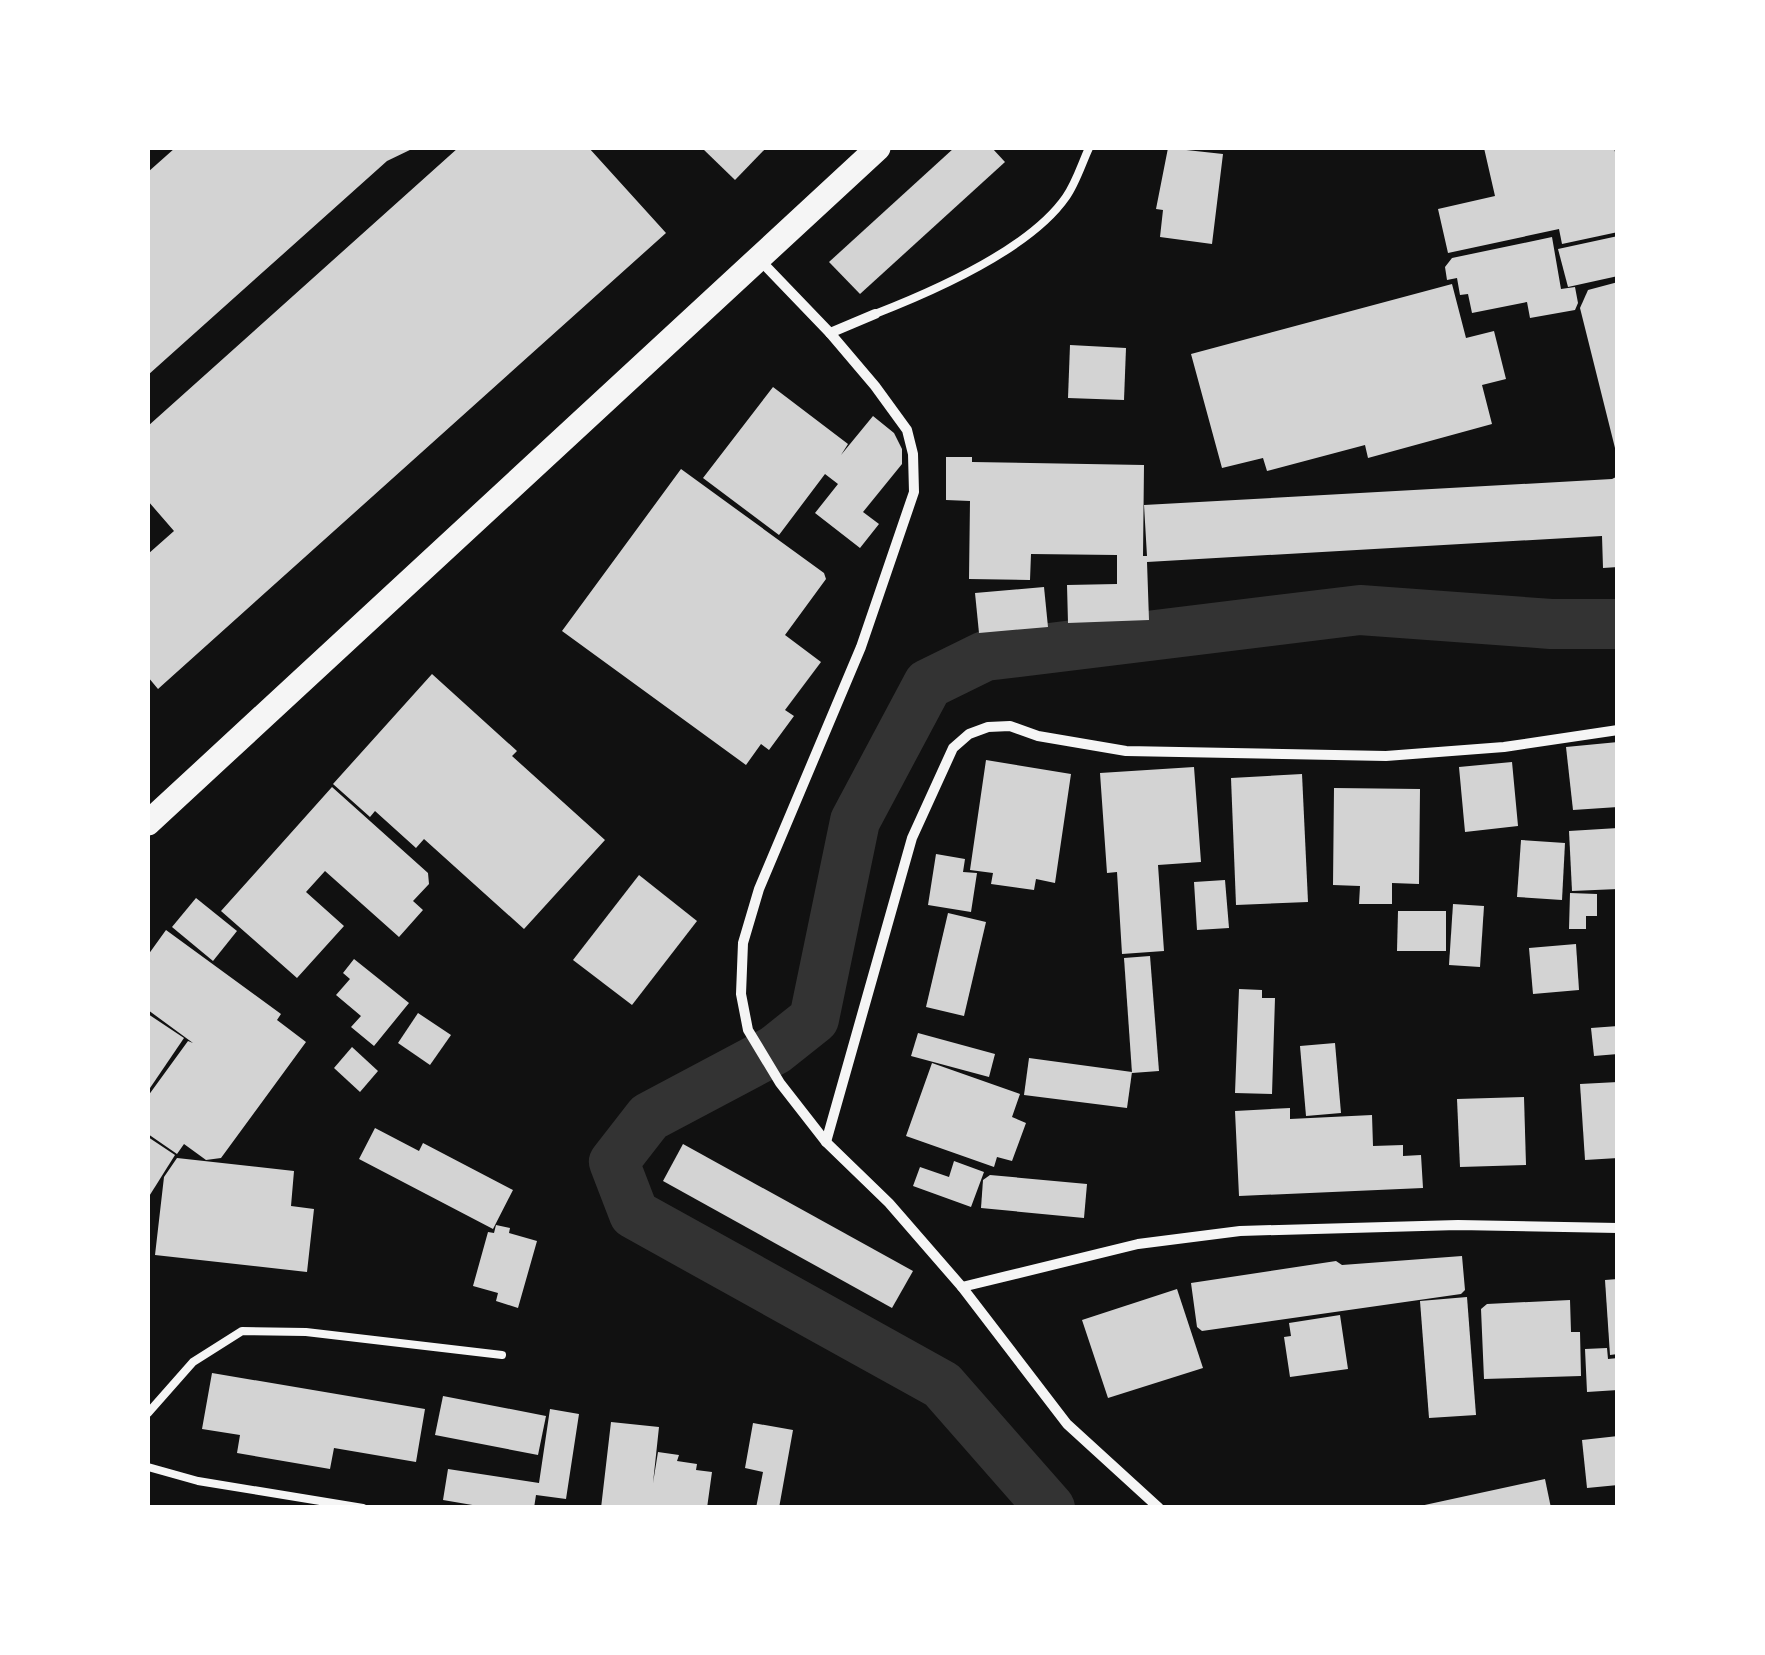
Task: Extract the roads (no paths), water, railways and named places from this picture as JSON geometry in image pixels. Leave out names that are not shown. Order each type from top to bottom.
[{"type":"main road","points":[[151,810],[878,148]]},
{"type":"street","points":[[757,257],[830,332],[907,430],[913,454],[914,492],[860,647],[760,888],[743,944],[741,994],[748,1030],[780,1082],[826,1142],[888,1203],[962,1287],[1067,1424],[1159,1508]]},
{"type":"street","points":[[830,332],[875,314]]},
{"type":"street","points":[[826,1142],[912,838],[952,748],[969,734],[1010,726],[1038,736],[1126,751],[1386,756],[1504,747],[1618,730]]},
{"type":"street","points":[[962,1287],[1138,1244],[1240,1231],[1458,1224],[1618,1228]]},
{"type":"lane","points":[[875,314],[926,294],[1036,231],[1068,196],[1088,148]]},
{"type":"lane","points":[[148,1412],[193,1362],[242,1332],[306,1332],[502,1355]]},
{"type":"lane","points":[[148,1467],[198,1481],[364,1508]]},
{"type":"waterway","points":[[1050,1508],[942,1385],[634,1214],[614,1162],[649,1117],[775,1050],[814,1019],[855,821],[928,684],[985,656],[1360,610],[1551,624],[1618,624]]}]
